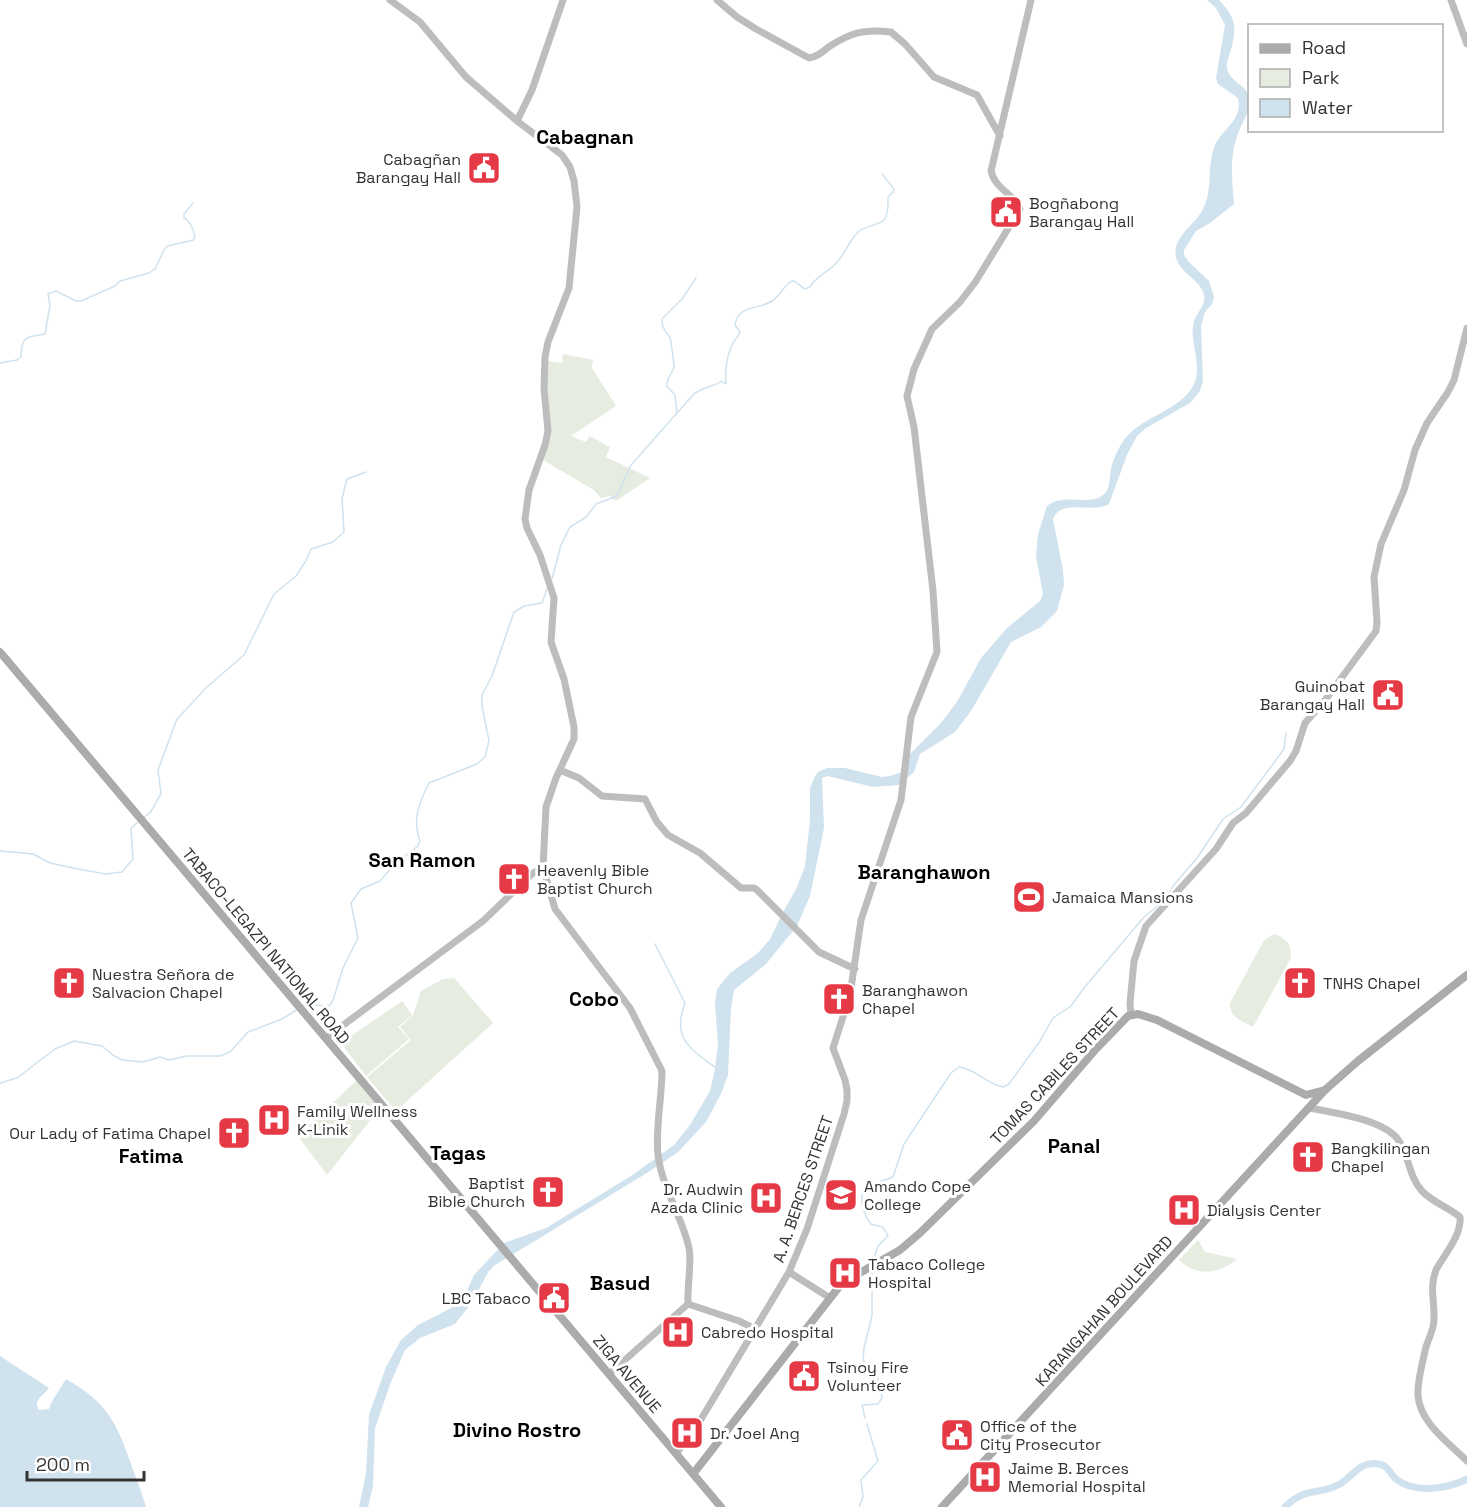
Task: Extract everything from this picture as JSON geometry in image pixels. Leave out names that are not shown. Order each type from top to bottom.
[{"type":"main road","name":"TABACO-LEGAZPI NATIONAL ROAD","points":[[0,652],[512,1258]]},
{"type":"main road","name":"KARANGAHAN BOULEVARD","points":[[942,1507],[1325,1090],[1467,975]]},
{"type":"main road","name":"TOMAS CABILES STREET","points":[[693,1474],[842,1282],[900,1250],[916,1237],[1039,1117],[1096,1049],[1131,1015],[1142,1014],[1157,1020],[1306,1095]]},
{"type":"main road","points":[[1310,1108],[1306,1095],[1325,1090]]},
{"type":"main road","name":"ZIGA AVENUE","points":[[512,1258],[721,1507]]},
{"type":"street","points":[[390,0],[420,22],[466,77],[517,121],[562,155],[570,167],[574,181],[578,207],[568,288],[548,342],[545,357],[544,388],[548,431],[529,490],[525,519],[552,590],[554,605],[551,642],[564,679],[574,739],[556,778],[545,815],[543,867],[550,898],[558,914],[630,1008],[658,1060],[662,1071],[657,1153],[659,1166],[689,1248],[688,1304],[609,1374]]},
{"type":"street","points":[[517,121],[532,90],[563,0]]},
{"type":"street","points":[[717,0],[747,23],[809,58],[856,32],[891,32],[905,44],[934,77],[976,96],[1000,136]]},
{"type":"street","points":[[560,770],[579,778],[602,796],[647,800],[657,822],[668,835],[700,853],[741,888],[757,890],[819,952],[855,969],[861,920],[898,812],[911,717],[937,652],[938,641],[914,427],[907,396],[914,369],[932,329],[960,302],[976,281],[1020,209],[1016,201],[992,177],[992,166],[1031,0]]},
{"type":"street","points":[[1451,0],[1467,44]]},
{"type":"street","points":[[1131,1015],[1134,961],[1146,926],[1216,849],[1233,823],[1246,813],[1286,767],[1296,751],[1305,723],[1326,699],[1376,631],[1374,577],[1381,544],[1404,490],[1427,423],[1454,380],[1467,328]]},
{"type":"street","points":[[326,1038],[483,921],[532,874],[543,867]]},
{"type":"street","name":"A. A. BERCES STREET","points":[[676,1454],[696,1427],[789,1272],[816,1204],[847,1101],[845,1080],[833,1048],[850,995],[855,969]]},
{"type":"street","points":[[1310,1108],[1381,1126],[1399,1140],[1413,1178],[1421,1191],[1460,1216],[1453,1243],[1437,1270],[1432,1287],[1434,1320],[1425,1350],[1418,1397],[1432,1425],[1467,1461]]},
{"type":"street","points":[[789,1272],[830,1298]]},
{"type":"street","points":[[688,1304],[755,1329]]},
{"type":"green space","points":[[563,354],[593,360],[592,368],[616,406],[571,436],[586,442],[590,436],[610,447],[606,457],[650,478],[616,501],[610,496],[601,498],[594,490],[543,460],[551,431],[547,361],[562,363]]},
{"type":"green space","points":[[1274,934],[1287,943],[1291,958],[1253,1027],[1234,1015],[1230,1003],[1264,940]]},
{"type":"green space","points":[[454,978],[493,1023],[396,1111],[367,1077],[411,1040],[400,1027],[413,1015],[421,991],[443,979]]},
{"type":"green space","points":[[402,1001],[412,1015],[398,1027],[409,1039],[366,1076],[341,1043]]},
{"type":"green space","points":[[357,1080],[380,1108],[327,1175],[298,1136]]},
{"type":"green space","points":[[1198,1240],[1205,1252],[1237,1259],[1223,1268],[1208,1272],[1193,1269],[1179,1260]]},
{"type":"water","points":[[1207,0],[1219,0],[1229,12],[1234,23],[1234,35],[1227,68],[1231,76],[1248,94],[1248,110],[1234,149],[1232,167],[1234,204],[1196,231],[1184,250],[1184,255],[1189,262],[1209,281],[1214,297],[1212,304],[1205,312],[1201,326],[1203,381],[1200,391],[1190,403],[1146,428],[1137,436],[1127,455],[1109,504],[1095,508],[1063,509],[1057,513],[1053,519],[1064,585],[1057,611],[1041,627],[1011,642],[971,711],[955,732],[920,754],[914,772],[899,785],[873,787],[828,776],[822,778],[824,828],[810,896],[797,926],[766,964],[734,990],[728,1075],[706,1122],[678,1152],[495,1265],[455,1324],[420,1338],[405,1350],[375,1428],[373,1486],[368,1507],[359,1507],[366,1473],[369,1415],[386,1367],[401,1340],[418,1325],[457,1305],[465,1295],[474,1275],[504,1243],[546,1228],[631,1176],[674,1145],[690,1125],[710,1091],[715,1069],[718,1045],[715,1003],[717,989],[730,973],[758,953],[770,939],[797,887],[805,866],[810,820],[810,788],[815,776],[827,768],[845,768],[882,777],[907,770],[909,755],[940,724],[957,702],[981,658],[1007,628],[1040,601],[1043,594],[1036,556],[1038,534],[1047,506],[1061,500],[1090,500],[1106,493],[1114,458],[1124,440],[1139,426],[1182,399],[1194,384],[1197,368],[1193,326],[1204,301],[1204,293],[1182,269],[1175,254],[1182,235],[1206,203],[1212,153],[1218,139],[1235,118],[1239,106],[1238,98],[1218,84],[1216,78],[1225,25],[1216,8]]},
{"type":"water","points":[[0,1356],[49,1388],[38,1401],[39,1410],[49,1409],[66,1379],[101,1406],[116,1426],[146,1507],[0,1507]]},
{"type":"waterway","points":[[552,579],[561,545],[570,527],[586,517],[596,504],[617,496],[631,465],[693,395],[722,381],[726,383],[729,354],[740,332],[735,325],[740,314],[772,301],[791,282],[794,281],[805,289],[810,287],[816,279],[834,266],[859,231],[886,218],[888,197],[894,189],[882,174]]},
{"type":"waterway","points":[[0,363],[17,360],[21,357],[22,344],[27,338],[45,334],[50,305],[48,294],[56,291],[76,301],[81,301],[115,286],[120,281],[149,273],[155,269],[168,246],[193,240],[195,237],[193,229],[184,218],[184,214],[193,203]]},
{"type":"waterway","points":[[677,414],[675,395],[667,386],[674,366],[670,340],[663,327],[662,319],[682,299],[696,278]]},
{"type":"waterway","points":[[144,817],[150,813],[161,794],[158,770],[177,719],[207,687],[244,655],[274,594],[296,576],[311,549],[333,542],[344,532],[342,499],[347,479],[366,472]]},
{"type":"waterway","points":[[302,1007],[305,1004],[327,1006],[333,1000],[343,968],[358,938],[351,903],[361,889],[380,881],[395,864],[418,846],[420,841],[417,826],[418,812],[429,783],[477,764],[485,757],[489,741],[482,695],[492,676],[514,612],[524,606],[542,603],[547,589]]},
{"type":"waterway","points":[[873,1261],[878,1246],[888,1236],[883,1227],[871,1224],[868,1220],[862,1206],[863,1192],[872,1184],[893,1177],[904,1144],[951,1073],[959,1067],[972,1071],[997,1085],[1003,1087],[1009,1084],[1040,1041],[1053,1018],[1071,1006],[1144,917],[1165,900],[1223,819],[1241,807],[1284,749],[1286,733]]},
{"type":"waterway","points":[[0,851],[33,854],[50,863],[106,874],[122,872],[133,859],[131,828],[138,822]]},
{"type":"waterway","points":[[655,944],[685,1003],[681,1015],[682,1034],[692,1049],[717,1069]]},
{"type":"waterway","points":[[0,1083],[17,1078],[55,1049],[74,1041],[102,1046],[122,1060],[143,1062],[160,1057],[168,1060],[187,1056],[220,1056],[230,1052],[248,1032],[282,1019],[298,1009]]},
{"type":"waterway","points":[[865,1418],[862,1405],[878,1404],[882,1398],[876,1373],[863,1360],[872,1316],[872,1269]]},
{"type":"waterway","points":[[859,1507],[863,1497],[861,1480],[878,1461],[867,1424]]},
{"type":"waterway","points":[[1285,1507],[1299,1496],[1332,1488],[1362,1467],[1372,1464],[1385,1466],[1396,1479],[1412,1487],[1441,1487],[1467,1479]]},
{"type":"place","name":"Cabagñan Barangay Hall","points":[[484,168]]},
{"type":"place","name":"Bogñabong Barangay Hall","points":[[1006,212]]},
{"type":"place","name":"Guinobat Barangay Hall","points":[[1388,695]]},
{"type":"place","name":"Heavenly Bible Baptist Church","points":[[514,879]]},
{"type":"place","name":"Jamaica Mansions","points":[[1029,897]]},
{"type":"place","name":"Nuestra Señora de Salvacion Chapel","points":[[69,983]]},
{"type":"place","name":"TNHS Chapel","points":[[1300,983]]},
{"type":"place","name":"Baranghawon Chapel","points":[[839,999]]},
{"type":"place","name":"Family Wellness K-Linik","points":[[274,1120]]},
{"type":"place","name":"Our Lady of Fatima Chapel","points":[[234,1133]]},
{"type":"place","name":"Bangkilingan Chapel","points":[[1308,1157]]},
{"type":"place","name":"Baptist Bible Church","points":[[548,1192]]},
{"type":"place","name":"Amando Cope College","points":[[841,1195]]},
{"type":"place","name":"Dr. Audwin Azada Clinic","points":[[766,1198]]},
{"type":"place","name":"Dialysis Center","points":[[1184,1210]]},
{"type":"place","name":"Tabaco College Hospital","points":[[845,1273]]},
{"type":"place","name":"LBC Tabaco","points":[[554,1298]]},
{"type":"place","name":"Cabredo Hospital","points":[[678,1332]]},
{"type":"place","name":"Tsinoy Fire Volunteer","points":[[804,1376]]},
{"type":"place","name":"Dr. Joel Ang","points":[[687,1433]]},
{"type":"place","name":"Office of the City Prosecutor","points":[[957,1435]]},
{"type":"place","name":"Jaime B. Berces Memorial Hospital","points":[[985,1477]]},
{"type":"district","name":"Cabagnan","points":[[585,137]]},
{"type":"district","name":"San Ramon","points":[[422,860]]},
{"type":"district","name":"Baranghawon","points":[[924,872]]},
{"type":"district","name":"Cobo","points":[[594,999]]},
{"type":"district","name":"Panal","points":[[1074,1146]]},
{"type":"district","name":"Tagas","points":[[458,1153]]},
{"type":"district","name":"Fatima","points":[[151,1156]]},
{"type":"district","name":"Basud","points":[[620,1283]]},
{"type":"district","name":"Divino Rostro","points":[[517,1430]]}]
